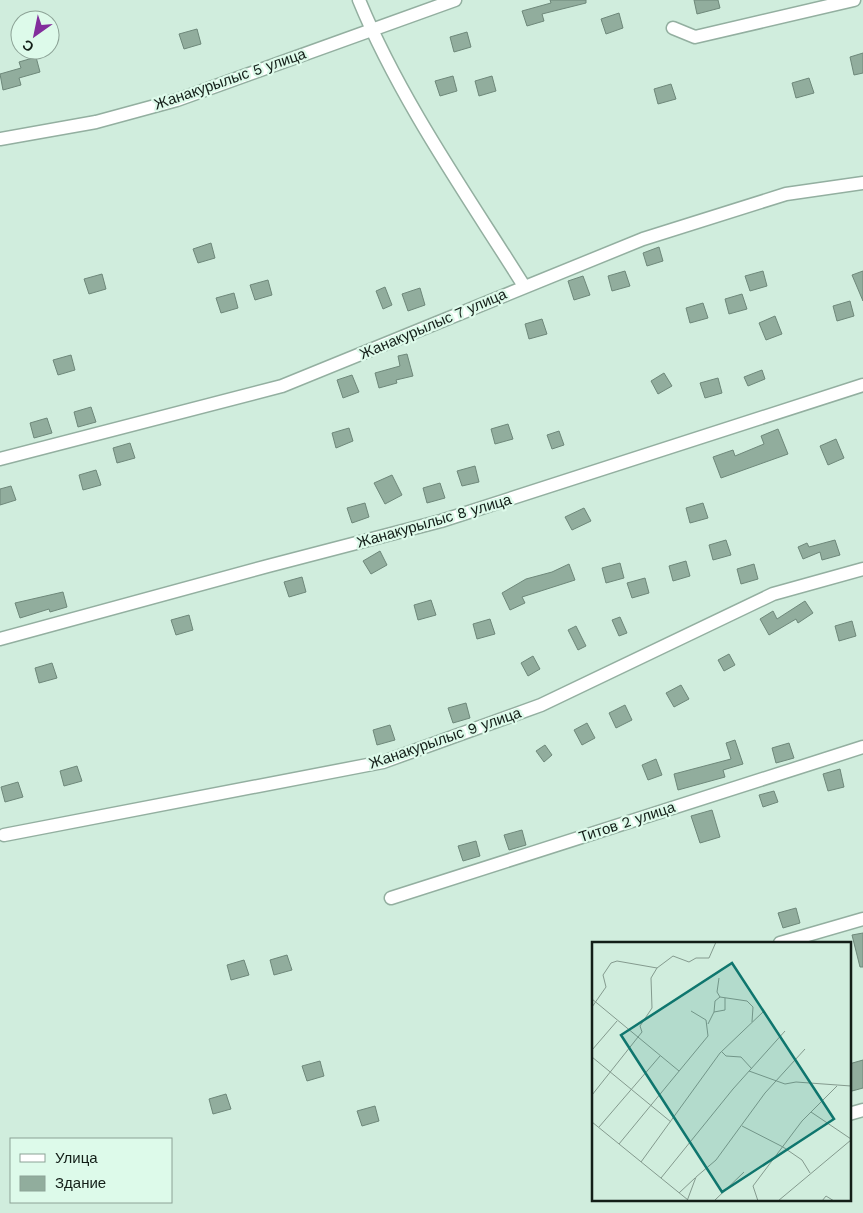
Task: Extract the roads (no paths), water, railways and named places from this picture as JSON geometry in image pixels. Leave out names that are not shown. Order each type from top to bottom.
[{"type":"street","points":[[359,0],[372,30],[435,145],[524,286]]},
{"type":"street","name":"Жанакурылыс 5 улица","points":[[0,139],[96,122],[177,100],[456,0]]},
{"type":"street","points":[[673,28],[696,37],[854,0]]},
{"type":"street","name":"Жанакурылыс 7 улица","points":[[0,459],[282,386],[643,239],[776,197],[863,183]]},
{"type":"street","name":"Жанакурылыс 8 улица","points":[[0,639],[441,521],[863,385]]},
{"type":"street","name":"Жанакурылыс 9 улица","points":[[4,835],[383,762],[541,705],[773,594],[863,569]]},
{"type":"street","name":"Титов 2 улица","points":[[391,898],[863,747]]},
{"type":"street","points":[[783,942],[863,919]]},
{"type":"street","points":[[850,1114],[863,1110]]}]
